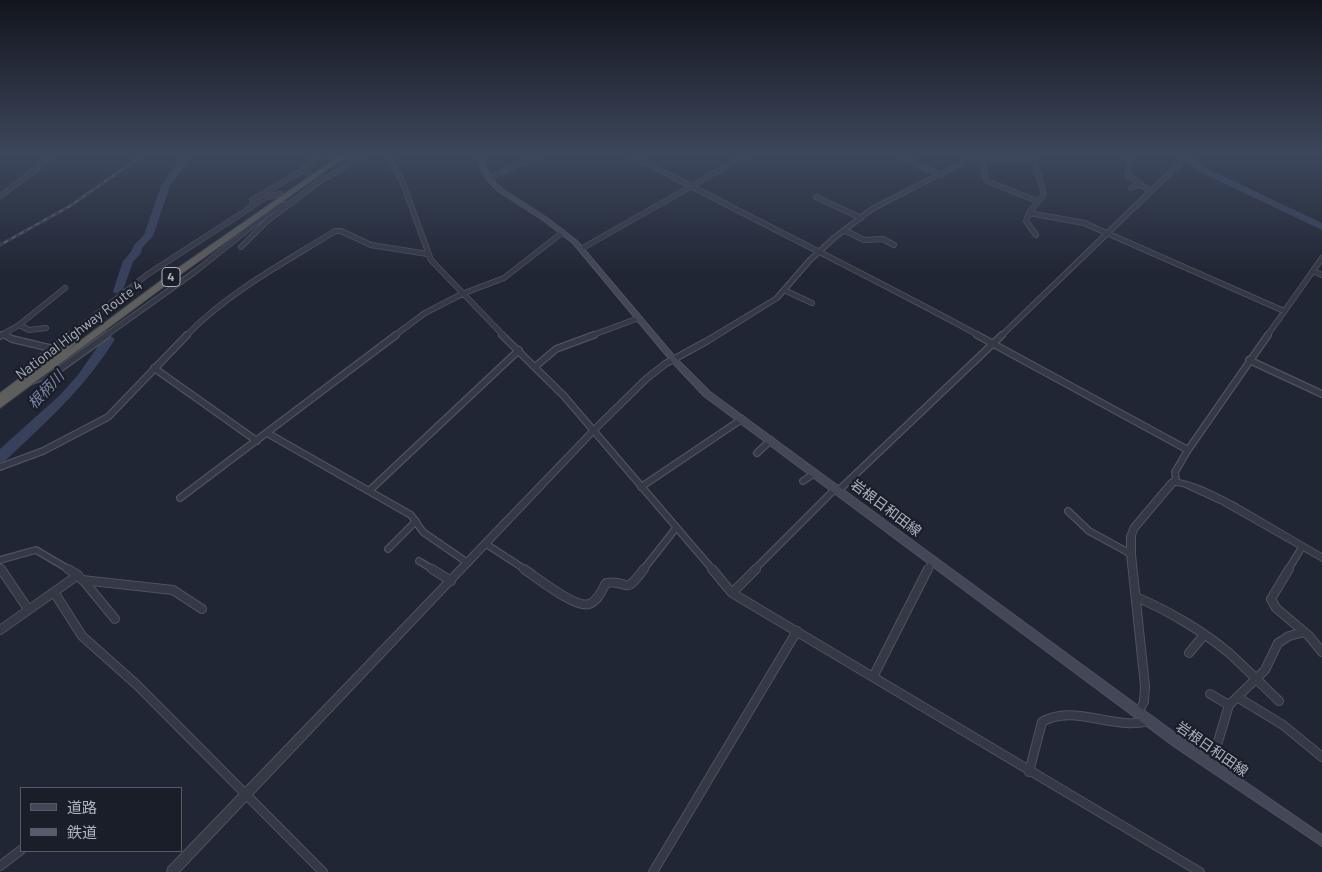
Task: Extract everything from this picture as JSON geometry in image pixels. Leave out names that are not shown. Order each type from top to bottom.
[{"type":"highway","name":"National Highway Route 4","points":[[0,405],[28,380],[180,263],[279,195]]},
{"type":"highway","name":"National Highway Route 4","points":[[0,397],[28,380],[288,195]]},
{"type":"main road","name":"岩根日和田線","points":[[507,195],[563,232],[580,249],[673,359],[707,394],[815,472],[1148,721],[1322,841]]},
{"type":"street","points":[[252,205],[251,202],[261,195]]},
{"type":"street","points":[[28,380],[32,366],[148,274],[252,205],[277,195]]},
{"type":"street","points":[[289,203],[290,195]]},
{"type":"street","points":[[240,247],[268,220],[301,195]]},
{"type":"street","points":[[407,195],[428,254],[435,265],[536,366],[732,593],[1029,772],[1200,872]]},
{"type":"street","points":[[580,249],[677,195]]},
{"type":"street","points":[[706,195],[994,342],[1188,450]]},
{"type":"street","points":[[172,872],[593,431],[646,379],[673,359],[777,298],[797,272],[844,230],[899,195]]},
{"type":"street","points":[[1021,195],[1037,201]]},
{"type":"street","points":[[1036,234],[1026,222],[1029,213],[1043,195]]},
{"type":"street","points":[[732,593],[837,489],[994,342],[1146,195]]},
{"type":"street","points":[[816,197],[861,218]]},
{"type":"street","points":[[28,380],[54,372],[195,272],[266,216],[289,203]]},
{"type":"street","points":[[1029,213],[1078,221],[1284,311]]},
{"type":"street","points":[[844,230],[864,240],[870,241],[878,238],[887,240],[894,245]]},
{"type":"street","points":[[0,467],[43,451],[101,422],[114,411],[199,321],[216,307],[336,231],[341,231],[375,246],[428,254]]},
{"type":"street","points":[[180,498],[426,314],[462,294],[504,278],[563,232]]},
{"type":"street","points":[[1176,481],[1175,472],[1188,450],[1322,258]]},
{"type":"street","points":[[1313,271],[1322,275]]},
{"type":"street","points":[[3,335],[19,325],[65,288]]},
{"type":"street","points":[[784,290],[812,304]]},
{"type":"street","points":[[536,366],[556,349],[639,318]]},
{"type":"street","points":[[19,325],[29,330],[46,328]]},
{"type":"street","points":[[3,335],[54,349]]},
{"type":"street","points":[[369,491],[519,350]]},
{"type":"street","points":[[1249,360],[1322,394]]},
{"type":"street","points":[[154,368],[256,442]]},
{"type":"street","points":[[641,487],[742,419]]},
{"type":"street","points":[[267,433],[411,515],[423,532],[468,563]]},
{"type":"street","points":[[757,453],[771,440]]},
{"type":"street","points":[[803,481],[815,472]]},
{"type":"street","points":[[1176,481],[1192,486],[1234,508],[1322,558]]},
{"type":"street","points":[[1138,713],[1144,702],[1145,686],[1130,543],[1134,528],[1161,494],[1176,481]]},
{"type":"street","points":[[1068,512],[1085,527],[1131,554]]},
{"type":"street","points":[[388,549],[416,521]]},
{"type":"street","points":[[486,544],[573,601],[582,606],[588,606],[596,600],[606,583],[613,582],[625,587],[632,585],[676,528]]},
{"type":"street","points":[[1302,547],[1271,599],[1276,608],[1304,632],[1322,652]]},
{"type":"street","points":[[0,560],[36,550],[80,577],[115,618]]},
{"type":"street","points":[[873,677],[933,560]]},
{"type":"street","points":[[419,561],[451,581]]},
{"type":"street","points":[[0,568],[28,609]]},
{"type":"street","points":[[0,630],[28,609],[80,577],[173,590],[202,609]]},
{"type":"street","points":[[54,592],[82,636],[137,685],[324,872]]},
{"type":"street","points":[[1136,597],[1166,610],[1228,652],[1279,701]]},
{"type":"street","points":[[653,872],[797,631]]},
{"type":"street","points":[[1211,765],[1229,705],[1265,670],[1278,643],[1289,636],[1304,632]]},
{"type":"street","points":[[1189,653],[1197,646],[1204,635]]},
{"type":"street","points":[[1210,694],[1229,705]]},
{"type":"street","points":[[1237,698],[1284,725],[1322,757]]},
{"type":"street","points":[[1029,772],[1042,722],[1048,717],[1077,717],[1136,724],[1148,721]]},
{"type":"street","points":[[0,866],[20,851]]},
{"type":"waterway","name":"根柄川","points":[[118,291],[128,261],[136,253],[137,247],[148,236],[163,195]]},
{"type":"waterway","points":[[1255,195],[1322,227]]},
{"type":"waterway","name":"根柄川","points":[[0,457],[64,398],[82,378],[109,339]]},
{"type":"railway","points":[[0,245],[70,206],[86,195]]}]
